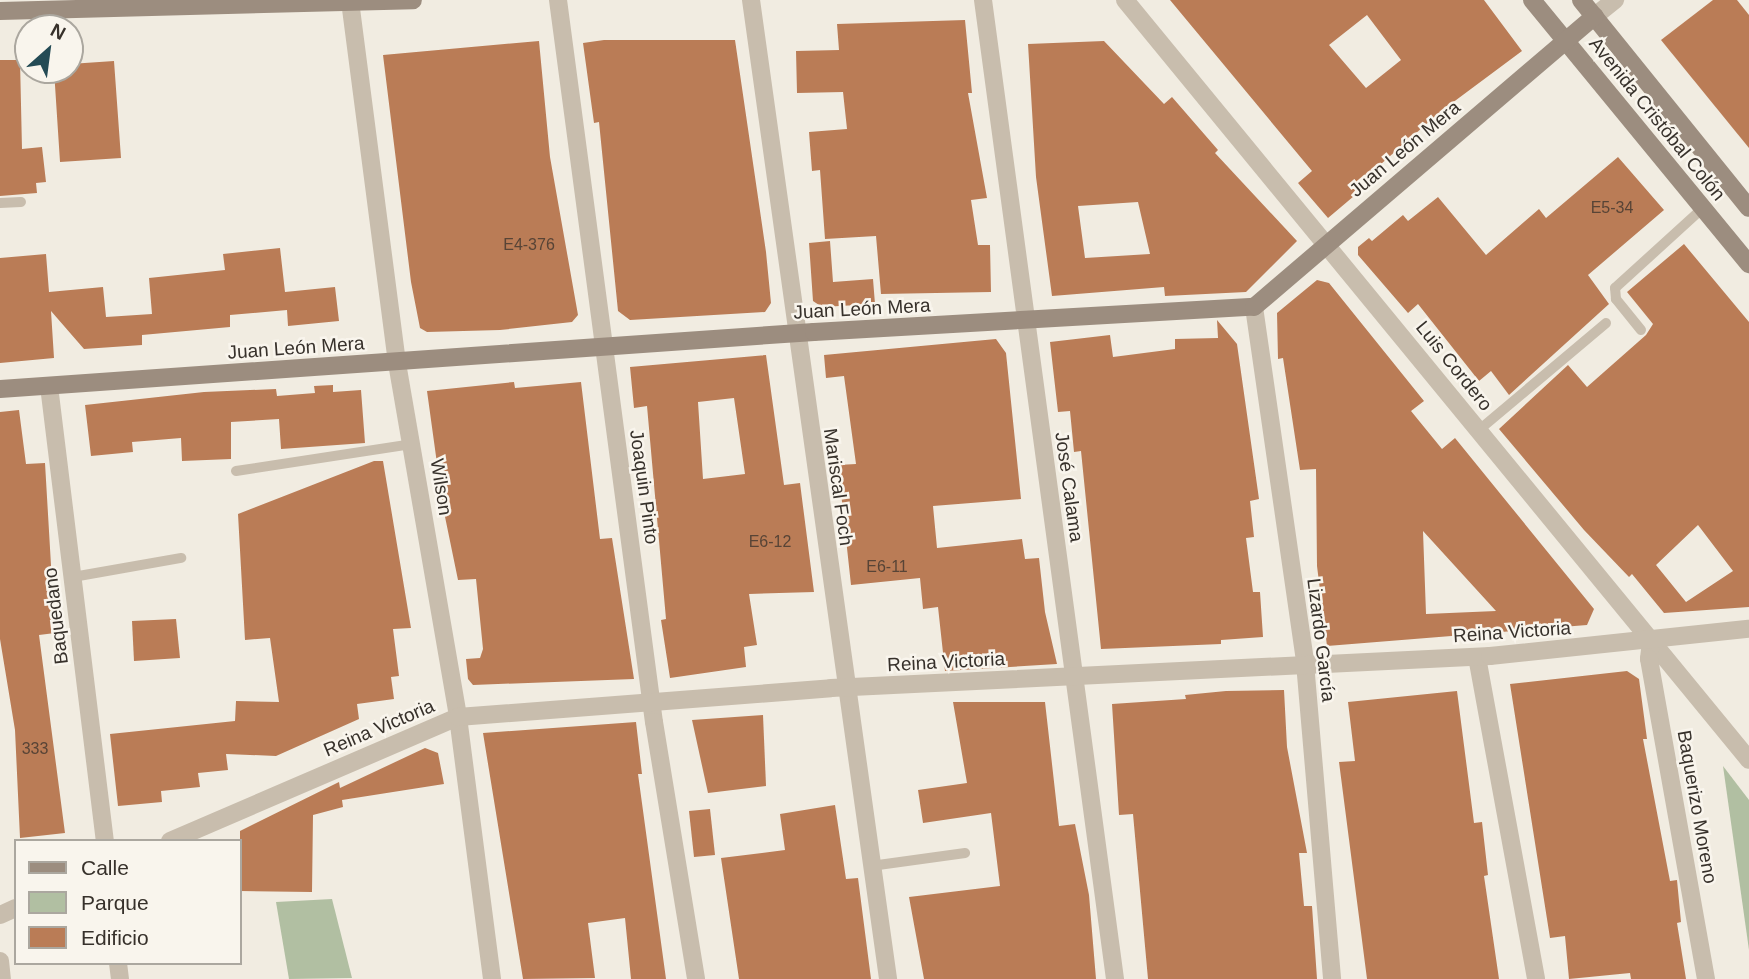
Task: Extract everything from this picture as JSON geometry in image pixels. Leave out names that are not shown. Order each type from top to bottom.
[{"type":"street","points":[[0,11],[413,0]]},
{"type":"street","name":"Joaquin Pinto","points":[[558,0],[652,700],[696,979]]},
{"type":"street","name":"Mariscal Foch","points":[[751,0],[844,688],[888,979]]},
{"type":"street","name":"José Calama","points":[[982,0],[1115,979]]},
{"type":"street","name":"Luis Cordero","points":[[1125,0],[1749,760]]},
{"type":"street","name":"Avenida Cristóbal Colón","points":[[1532,0],[1749,264]]},
{"type":"street","name":"Avenida Cristóbal Colón","points":[[1581,0],[1749,208]]},
{"type":"street","name":"Juan León Mera","points":[[0,389],[795,334],[1254,307],[1326,242],[1615,0]]},
{"type":"street","name":"Wilson","points":[[340,1],[397,363],[458,717],[492,979]]},
{"type":"street","name":"Lizardo García","points":[[1254,307],[1305,663],[1332,979]]},
{"type":"street","name":"Baquedano","points":[[49,386],[105,839]]},
{"type":"street","name":"Reina Victoria","points":[[175,839],[458,717],[652,700],[844,688],[1305,663],[1477,657],[1651,642],[1749,629]]},
{"type":"street","name":"Baquerizo Moreno","points":[[1651,642],[1649,659],[1706,979]]},
{"type":"street","points":[[1477,657],[1536,979]]},
{"type":"street","points":[[0,961],[2,979]]},
{"type":"lane","points":[[0,203],[21,202]]},
{"type":"lane","points":[[1641,330],[1616,299],[1615,288],[1703,208]]},
{"type":"lane","points":[[1479,430],[1606,323]]},
{"type":"lane","points":[[236,471],[413,444]]},
{"type":"lane","points":[[73,577],[181,558]]},
{"type":"lane","points":[[871,866],[965,853]]},
{"type":"green space","points":[[1723,766],[1749,800],[1749,950]]},
{"type":"green space","points":[[332,899],[352,978],[289,979],[276,902]]},
{"type":"building","points":[[1170,0],[1484,0],[1522,51],[1440,112],[1381,164],[1386,169],[1328,218],[1298,183],[1312,171]],"holes":[[[1367,15],[1401,60],[1366,88],[1329,45]]]},
{"type":"building","points":[[1713,0],[1737,0],[1749,15],[1749,148],[1661,40]]},
{"type":"building","points":[[965,20],[972,93],[968,93],[987,198],[971,200],[978,245],[990,245],[991,292],[881,294],[876,236],[825,239],[820,170],[812,171],[809,132],[847,129],[843,92],[797,93],[796,51],[839,50],[837,24]]},
{"type":"building","points":[[604,40],[735,40],[766,252],[771,303],[765,312],[630,320],[618,311],[599,122],[594,123],[583,43]]},
{"type":"building","points":[[539,41],[550,157],[578,315],[572,322],[500,330],[427,332],[420,328],[411,282],[383,55]]},
{"type":"building","points":[[1104,41],[1164,104],[1172,97],[1218,150],[1215,153],[1297,241],[1246,292],[1165,296],[1164,287],[1052,296],[1036,177],[1028,44]],"holes":[[[1138,202],[1150,254],[1085,258],[1078,206]]]},
{"type":"building","points":[[0,60],[14,60],[14,84],[21,84],[22,149],[42,147],[46,182],[36,183],[37,193],[0,196]]},
{"type":"building","points":[[114,61],[121,158],[60,162],[55,84],[84,84],[84,63]]},
{"type":"building","points":[[1618,157],[1664,210],[1588,275],[1609,304],[1509,395],[1491,371],[1479,381],[1418,304],[1408,313],[1358,255],[1358,247],[1369,238],[1372,241],[1403,215],[1408,221],[1438,197],[1486,255],[1539,209],[1546,218]]},
{"type":"building","points":[[830,241],[833,282],[873,279],[875,304],[822,307],[813,301],[809,243]]},
{"type":"building","points":[[1684,244],[1749,322],[1749,607],[1664,613],[1632,574],[1629,577],[1584,530],[1499,429],[1568,365],[1587,387],[1646,335],[1653,324],[1627,292]],"holes":[[[1698,525],[1733,571],[1686,602],[1656,565]]]},
{"type":"building","points":[[280,248],[285,292],[335,287],[339,321],[288,326],[287,310],[230,315],[230,327],[142,335],[142,345],[84,349],[51,311],[54,358],[0,363],[0,258],[46,254],[49,292],[103,287],[106,317],[152,314],[149,278],[225,270],[223,254]]},
{"type":"building","points":[[1317,280],[1329,283],[1424,401],[1411,411],[1442,449],[1455,438],[1594,609],[1587,625],[1327,646],[1317,566],[1316,469],[1300,470],[1283,358],[1278,359],[1277,313]],"holes":[[[1423,531],[1496,611],[1426,614]]]},
{"type":"building","points":[[1217,320],[1237,344],[1259,499],[1250,501],[1254,537],[1246,538],[1253,592],[1260,592],[1263,637],[1221,640],[1221,644],[1101,649],[1081,451],[1074,452],[1070,411],[1058,412],[1050,342],[1110,335],[1113,357],[1175,349],[1175,339],[1218,338]]},
{"type":"building","points":[[996,339],[1006,353],[1021,499],[933,506],[937,548],[1022,539],[1025,559],[1039,558],[1045,612],[1057,664],[945,671],[938,607],[923,609],[920,578],[851,585],[838,465],[856,464],[844,376],[826,378],[824,355]]},
{"type":"building","points":[[766,355],[784,485],[800,483],[814,592],[749,594],[757,645],[744,647],[746,667],[670,678],[661,620],[666,619],[647,406],[634,408],[630,367]],"holes":[[[734,398],[745,474],[703,479],[698,402]]]},
{"type":"building","points":[[514,382],[515,388],[581,382],[600,539],[612,538],[634,679],[473,685],[468,679],[466,659],[480,658],[483,649],[476,579],[458,580],[443,507],[427,391]]},
{"type":"building","points":[[333,385],[333,392],[361,390],[365,443],[281,449],[279,419],[231,422],[231,459],[182,461],[181,438],[132,442],[133,452],[91,456],[85,405],[204,392],[276,389],[277,396],[315,393],[314,386]]},
{"type":"building","points":[[19,410],[26,464],[45,463],[55,633],[39,635],[65,833],[20,838],[15,730],[0,639],[0,412]]},
{"type":"building","points":[[374,461],[383,461],[411,628],[393,629],[399,676],[391,677],[394,699],[357,704],[359,719],[276,756],[226,754],[228,770],[198,773],[200,787],[161,791],[162,802],[118,806],[110,734],[235,721],[236,701],[279,702],[270,638],[245,640],[238,514]]},
{"type":"building","points":[[176,619],[180,658],[134,661],[132,621]]},
{"type":"building","points":[[1627,671],[1639,679],[1647,739],[1643,739],[1670,881],[1677,880],[1681,922],[1677,923],[1686,979],[1631,979],[1630,973],[1569,979],[1565,936],[1550,938],[1510,684]]},
{"type":"building","points":[[1284,690],[1287,747],[1307,853],[1299,853],[1304,906],[1312,906],[1317,979],[1148,979],[1133,814],[1119,815],[1112,704],[1186,699],[1185,695],[1226,691]]},
{"type":"building","points":[[1457,691],[1474,823],[1482,822],[1488,875],[1484,876],[1499,979],[1367,979],[1339,762],[1355,761],[1348,702]]},
{"type":"building","points":[[953,702],[1045,702],[1059,826],[1075,824],[1089,895],[1096,979],[924,979],[909,897],[1000,886],[991,813],[923,823],[918,790],[967,783]]},
{"type":"building","points":[[763,715],[766,786],[708,793],[692,720]]},
{"type":"building","points":[[636,722],[642,774],[638,774],[666,979],[631,979],[625,918],[588,923],[595,978],[523,979],[483,733]]},
{"type":"building","points":[[425,748],[438,753],[444,784],[342,800],[343,807],[313,815],[312,892],[242,891],[240,831],[339,782],[340,788]]},
{"type":"building","points":[[835,805],[846,879],[858,878],[871,979],[739,979],[721,858],[785,850],[780,814]]},
{"type":"building","points":[[710,809],[715,855],[694,857],[689,811]]}]
